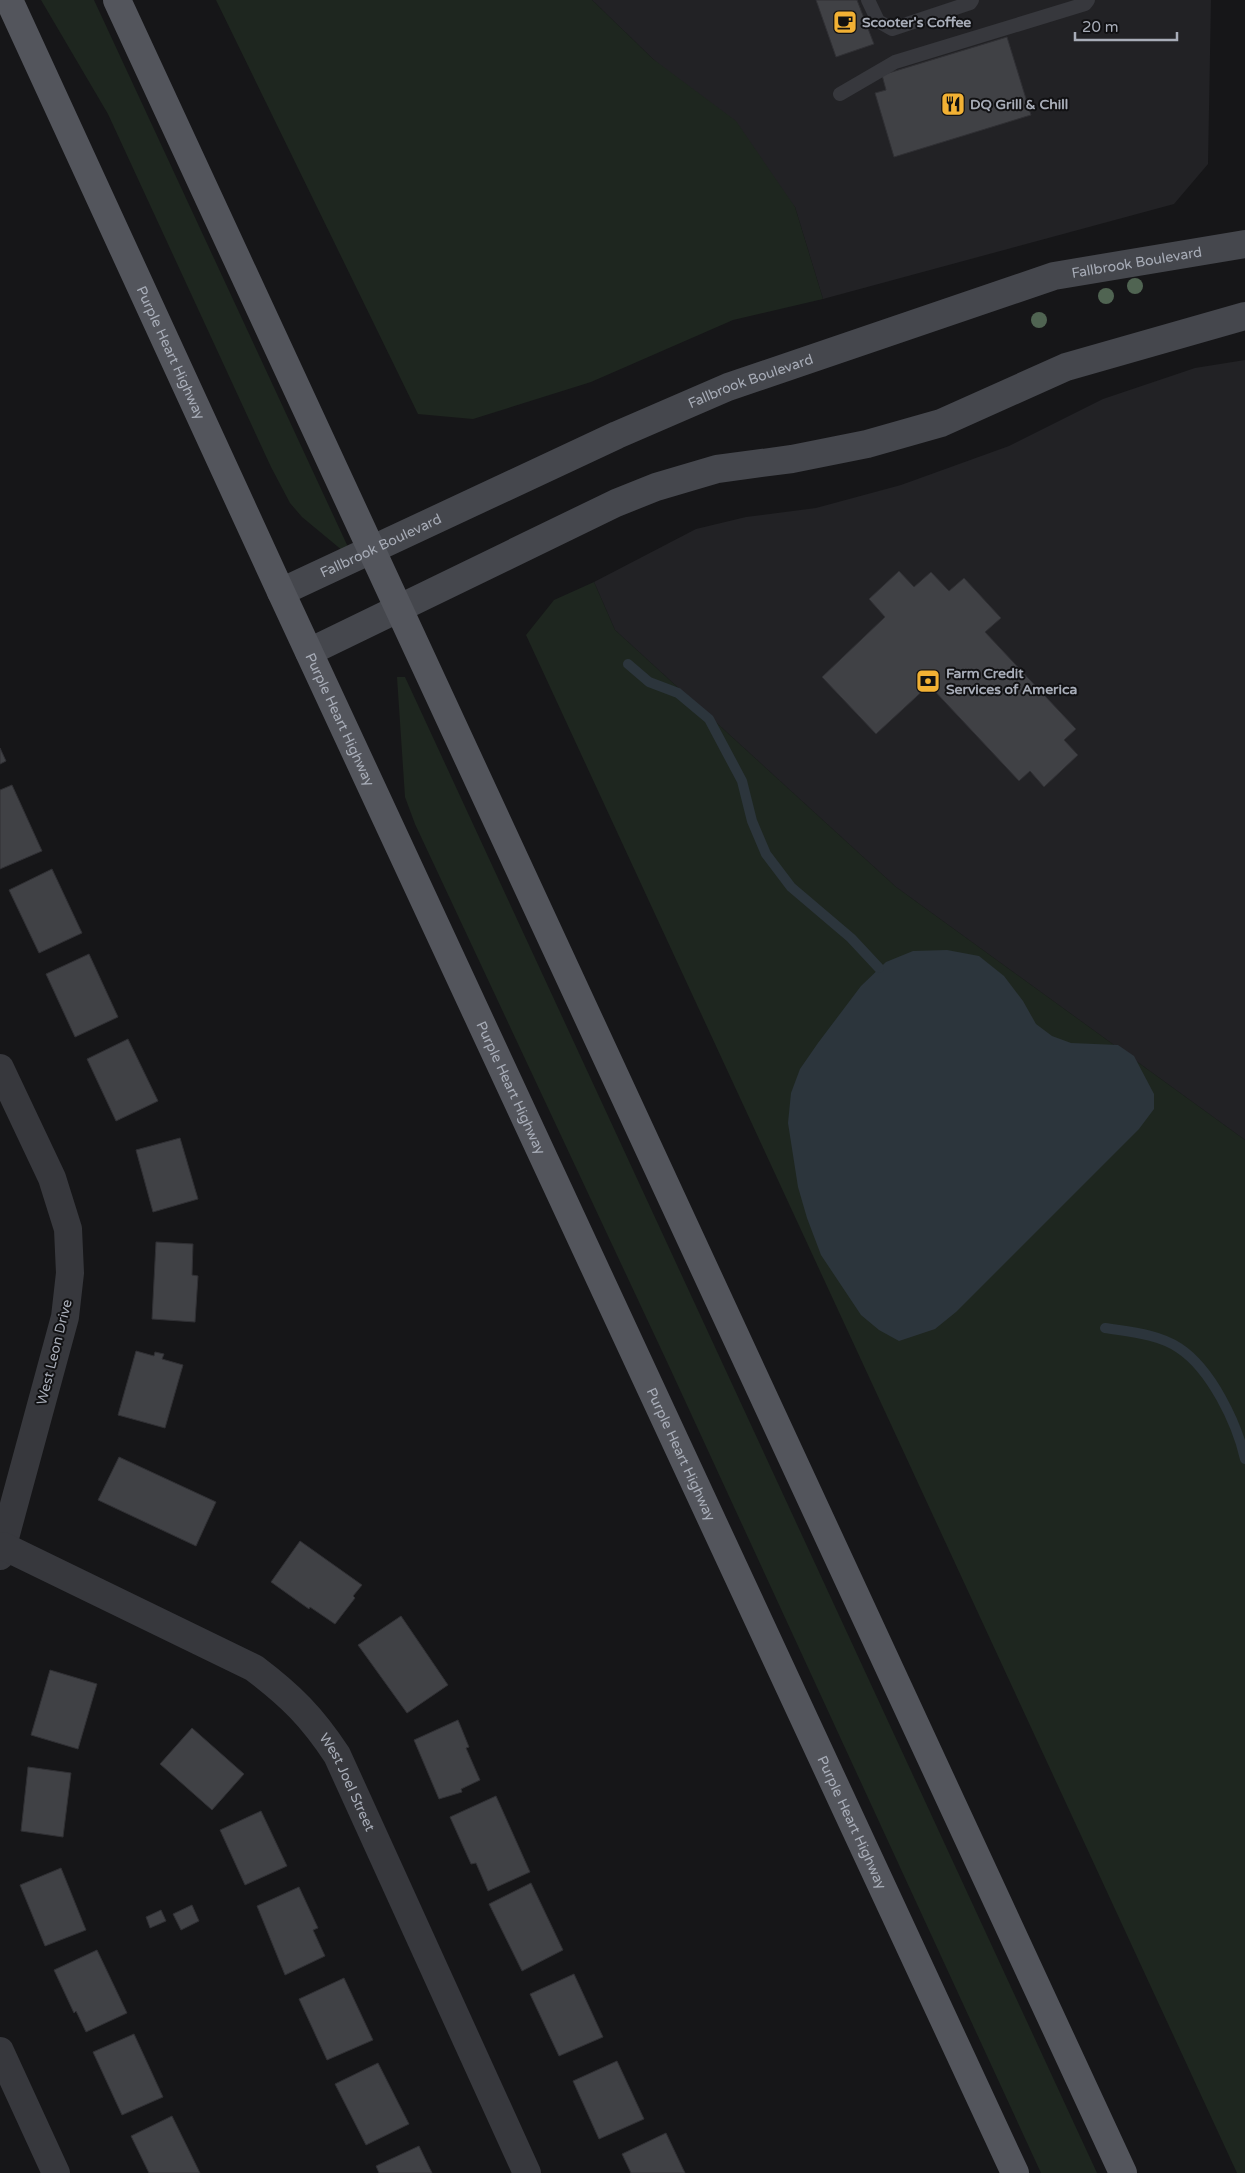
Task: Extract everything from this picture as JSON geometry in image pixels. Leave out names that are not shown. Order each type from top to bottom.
[{"type":"main road","name":"Purple Heart Highway","points":[[9,0],[281,592],[1015,2173]]},
{"type":"main road","points":[[117,0],[1123,2173]]},
{"type":"street","name":"Fallbrook Boulevard","points":[[281,592],[617,436],[728,387],[1054,276],[1245,244]]},
{"type":"street","points":[[309,652],[616,503],[656,487],[717,469],[792,459],[867,444],[932,425],[1066,367],[1245,316]]},
{"type":"street","name":"West Leon Drive","points":[[0,1068],[52,1178],[68,1230],[70,1273],[65,1317],[1,1551]]},
{"type":"street","name":"West Joel Street","points":[[1,1551],[254,1668],[287,1692],[315,1722],[337,1755],[527,2173]]},
{"type":"street","points":[[0,2051],[56,2173]]},
{"type":"lane","points":[[868,0],[878,21],[892,29],[970,3],[972,0]]},
{"type":"lane","points":[[840,94],[895,62],[1085,4],[1088,0]]},
{"type":"shaded area","points":[[41,0],[94,0],[348,547],[343,551],[302,517],[290,503],[271,467],[108,114]]},
{"type":"shaded area","points":[[216,0],[592,0],[653,59],[736,121],[795,207],[823,299],[733,320],[591,382],[473,419],[418,414]]},
{"type":"shaded area","points":[[592,0],[1211,0],[1208,164],[1174,204],[823,299],[795,207],[653,59]]},
{"type":"shaded area","points":[[1245,360],[1245,1140],[896,887],[615,630],[594,582],[696,529],[746,517],[816,508],[901,485],[1009,446],[1103,399],[1195,368]]},
{"type":"shaded area","points":[[594,582],[615,630],[896,887],[1245,1140],[1245,2173],[1237,2173],[526,635],[554,600]]},
{"type":"shaded area","points":[[397,677],[405,677],[1097,2173],[1041,2173],[669,1366],[415,824],[405,797]]},
{"type":"shaded area","points":[[947,950],[979,956],[1004,976],[1023,1001],[1036,1024],[1052,1036],[1071,1043],[1118,1045],[1134,1056],[1154,1094],[1154,1109],[1139,1129],[956,1312],[935,1329],[899,1341],[879,1330],[861,1315],[821,1255],[798,1187],[788,1123],[791,1093],[800,1069],[818,1043],[861,986],[886,962],[913,951]]},
{"type":"building","name":"Scooter's Coffee","points":[[816,0],[857,0],[874,44],[836,57]]},
{"type":"building","name":"DQ Grill & Chill","points":[[1007,37],[1031,115],[894,157],[875,93],[886,90],[882,75]]},
{"type":"building","name":"Farm Credit Services of America","points":[[899,571],[914,587],[931,572],[949,591],[964,578],[1001,618],[985,632],[1076,729],[1064,740],[1078,755],[1044,787],[1030,771],[1019,781],[929,685],[876,734],[822,677],[885,617],[869,599]]},
{"type":"building","points":[[0,748],[6,761],[0,764]]},
{"type":"building","points":[[12,785],[42,851],[0,869],[0,790]]},
{"type":"building","points":[[52,869],[82,933],[39,953],[9,890]]},
{"type":"building","points":[[89,954],[118,1017],[75,1037],[46,974]]},
{"type":"building","points":[[128,1039],[158,1101],[116,1121],[87,1059]]},
{"type":"building","points":[[180,1138],[198,1199],[153,1212],[136,1150]]},
{"type":"building","points":[[156,1242],[193,1244],[192,1275],[198,1276],[195,1322],[152,1319]]},
{"type":"building","points":[[136,1351],[154,1356],[155,1352],[164,1354],[162,1359],[183,1365],[165,1428],[118,1415]]},
{"type":"building","points":[[119,1457],[216,1502],[196,1546],[98,1500]]},
{"type":"building","points":[[300,1541],[362,1585],[353,1596],[355,1598],[335,1624],[310,1607],[309,1609],[271,1582]]},
{"type":"building","points":[[401,1616],[448,1685],[407,1713],[358,1645]]},
{"type":"building","points":[[50,1670],[97,1684],[78,1749],[31,1735]]},
{"type":"building","points":[[458,1720],[469,1747],[466,1748],[480,1780],[461,1789],[462,1792],[439,1799],[414,1740]]},
{"type":"building","points":[[192,1728],[244,1774],[212,1810],[160,1764]]},
{"type":"building","points":[[28,1767],[71,1773],[63,1837],[21,1831]]},
{"type":"building","points":[[496,1796],[530,1872],[488,1891],[476,1863],[471,1864],[450,1817]]},
{"type":"building","points":[[261,1811],[287,1866],[245,1885],[220,1830]]},
{"type":"building","points":[[61,1868],[86,1930],[45,1946],[20,1885]]},
{"type":"building","points":[[531,1883],[563,1950],[522,1971],[489,1904]]},
{"type":"building","points":[[299,1887],[318,1928],[313,1930],[325,1956],[285,1975],[257,1906]]},
{"type":"building","points":[[192,1905],[199,1921],[181,1930],[173,1914]]},
{"type":"building","points":[[161,1910],[166,1921],[150,1928],[146,1917]]},
{"type":"building","points":[[97,1950],[127,2013],[86,2032],[76,2011],[74,2013],[54,1970]]},
{"type":"building","points":[[574,1974],[603,2037],[559,2056],[530,1994]]},
{"type":"building","points":[[344,1978],[373,2040],[327,2060],[299,1999]]},
{"type":"building","points":[[134,2034],[163,2097],[122,2115],[93,2052]]},
{"type":"building","points":[[617,2061],[644,2119],[599,2139],[573,2081]]},
{"type":"building","points":[[378,2063],[409,2124],[366,2145],[335,2084]]},
{"type":"building","points":[[172,2116],[200,2173],[149,2173],[131,2136]]},
{"type":"building","points":[[666,2133],[685,2173],[631,2173],[622,2154]]},
{"type":"building","points":[[419,2146],[432,2173],[379,2173],[376,2166]]},
{"type":"waterway","points":[[628,664],[649,682],[678,693],[709,719],[742,781],[752,821],[766,854],[791,887],[851,938],[879,968]]},
{"type":"waterway","points":[[1105,1328],[1144,1334],[1171,1343],[1191,1357],[1202,1369],[1221,1398],[1236,1429],[1245,1459]]},
{"type":"place","name":"Scooter's Coffee","points":[[845,22]]},
{"type":"place","name":"DQ Grill & Chill","points":[[953,104]]},
{"type":"place","name":"Farm Credit Services of America","points":[[928,681]]}]
